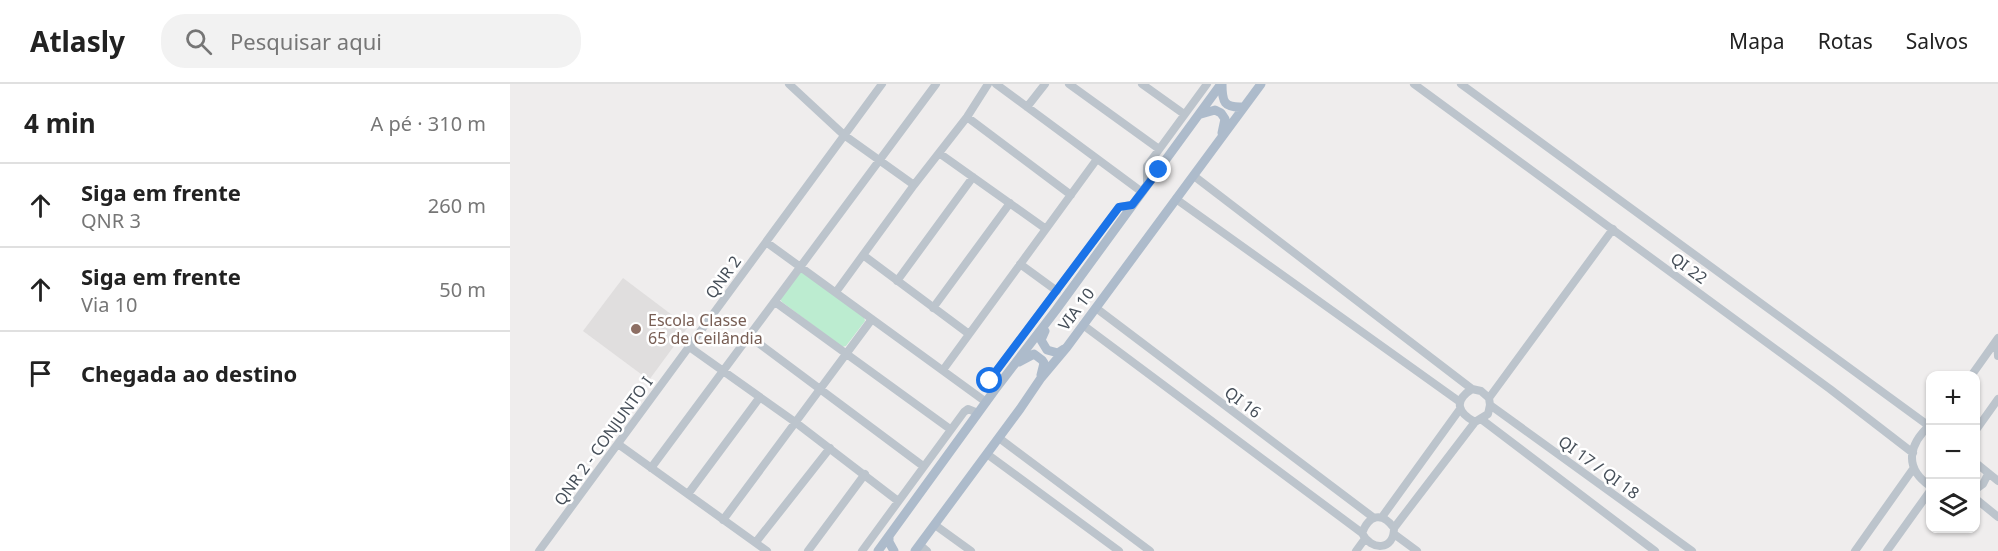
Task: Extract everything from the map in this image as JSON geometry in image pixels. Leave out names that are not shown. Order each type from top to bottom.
[{"type":"main road","points":[[1222,84],[1223,99],[1227,105],[1234,108],[1243,107]]},
{"type":"main road","name":"VIA 10","points":[[878,551],[1222,84]]},
{"type":"main road","name":"VIA 10","points":[[921,549],[935,525],[1041,378],[1067,347],[1260,84]]},
{"type":"main road","points":[[1200,114],[1215,110],[1221,113],[1225,119],[1221,139]]},
{"type":"main road","points":[[1056,310],[1044,333],[1042,343],[1047,350],[1058,353],[1067,347]]},
{"type":"main road","points":[[1015,365],[1034,354],[1039,356],[1044,363],[1041,378]]},
{"type":"main road","points":[[889,537],[894,551]]},
{"type":"street","points":[[789,84],[844,135],[914,185]]},
{"type":"street","name":"QNR 2","points":[[688,346],[882,84]]},
{"type":"street","points":[[651,468],[936,84]]},
{"type":"street","points":[[836,292],[967,117],[988,84]]},
{"type":"street","points":[[996,84],[1097,159],[1145,188],[1147,166],[1207,84]]},
{"type":"street","points":[[1027,107],[1045,84]]},
{"type":"street","points":[[1069,84],[1159,149]]},
{"type":"street","points":[[1142,84],[1184,114]]},
{"type":"street","name":"QI 22","points":[[1414,84],[1913,453]]},
{"type":"street","points":[[1461,84],[1929,425]]},
{"type":"street","points":[[967,117],[1071,195]]},
{"type":"street","points":[[939,153],[1046,229]]},
{"type":"street","points":[[943,370],[1097,159]]},
{"type":"street","points":[[1194,176],[1472,389],[1481,391],[1490,402]]},
{"type":"street","points":[[897,281],[973,177]]},
{"type":"street","points":[[1176,199],[1460,405],[1467,417],[1478,420],[1655,551]]},
{"type":"street","points":[[933,308],[1010,203]]},
{"type":"street","points":[[994,391],[991,378],[1119,207],[1132,205]]},
{"type":"street","points":[[1083,325],[1363,537],[1369,546],[1383,550],[1392,542],[1394,531],[1478,420],[1488,414],[1490,402],[1613,229]]},
{"type":"street","points":[[766,242],[986,402]]},
{"type":"street","points":[[863,255],[969,334]]},
{"type":"street","points":[[1020,264],[1057,291]]},
{"type":"street","points":[[775,302],[950,429]]},
{"type":"street","name":"QI 16","points":[[1096,308],[1378,517]]},
{"type":"street","points":[[723,520],[872,319]]},
{"type":"street","points":[[749,336],[923,466]]},
{"type":"street","points":[[1997,339],[1998,356]]},
{"type":"street","points":[[1974,371],[1997,339]]},
{"type":"street","points":[[688,346],[795,422],[898,501]]},
{"type":"street","name":"QNR 2 - CONJUNTO I","points":[[539,551],[688,346]]},
{"type":"street","points":[[1356,551],[1366,524],[1378,517],[1460,405],[1464,394],[1472,389]]},
{"type":"street","points":[[688,494],[760,397]]},
{"type":"street","points":[[1980,425],[1998,399]]},
{"type":"street","name":"QI 17 / QI 18","points":[[1490,402],[1692,551]]},
{"type":"street","points":[[862,551],[950,429],[966,410],[978,413]]},
{"type":"street","points":[[1926,430],[1918,438],[1913,453],[1914,469],[1918,477],[1926,483]]},
{"type":"street","points":[[999,438],[1150,551]]},
{"type":"street","points":[[618,444],[767,551]]},
{"type":"street","points":[[756,542],[830,448]]},
{"type":"street","points":[[987,454],[1119,551]]},
{"type":"street","points":[[1980,467],[1998,481]]},
{"type":"street","points":[[1855,551],[1914,469]]},
{"type":"street","points":[[808,551],[865,474]]},
{"type":"street","points":[[1980,486],[1988,474]]},
{"type":"street","points":[[1887,551],[1926,497]]},
{"type":"street","points":[[1980,502],[1998,517]]},
{"type":"street","points":[[1378,517],[1389,520],[1394,531],[1417,551]]},
{"type":"street","points":[[935,525],[971,551]]},
{"type":"shaded area","name":"Escola Classe 65 de Ceilândia","points":[[623,278],[688,327],[649,380],[583,331]]},
{"type":"green space","points":[[803,272],[864,317],[865,321],[846,346],[842,347],[780,299]]},
{"type":"place","name":"Escola Classe 65 de Ceilândia","points":[[636,329]]},
{"type":"route","points":[[990,381],[1119,207],[1132,205],[1159,170]]}]
